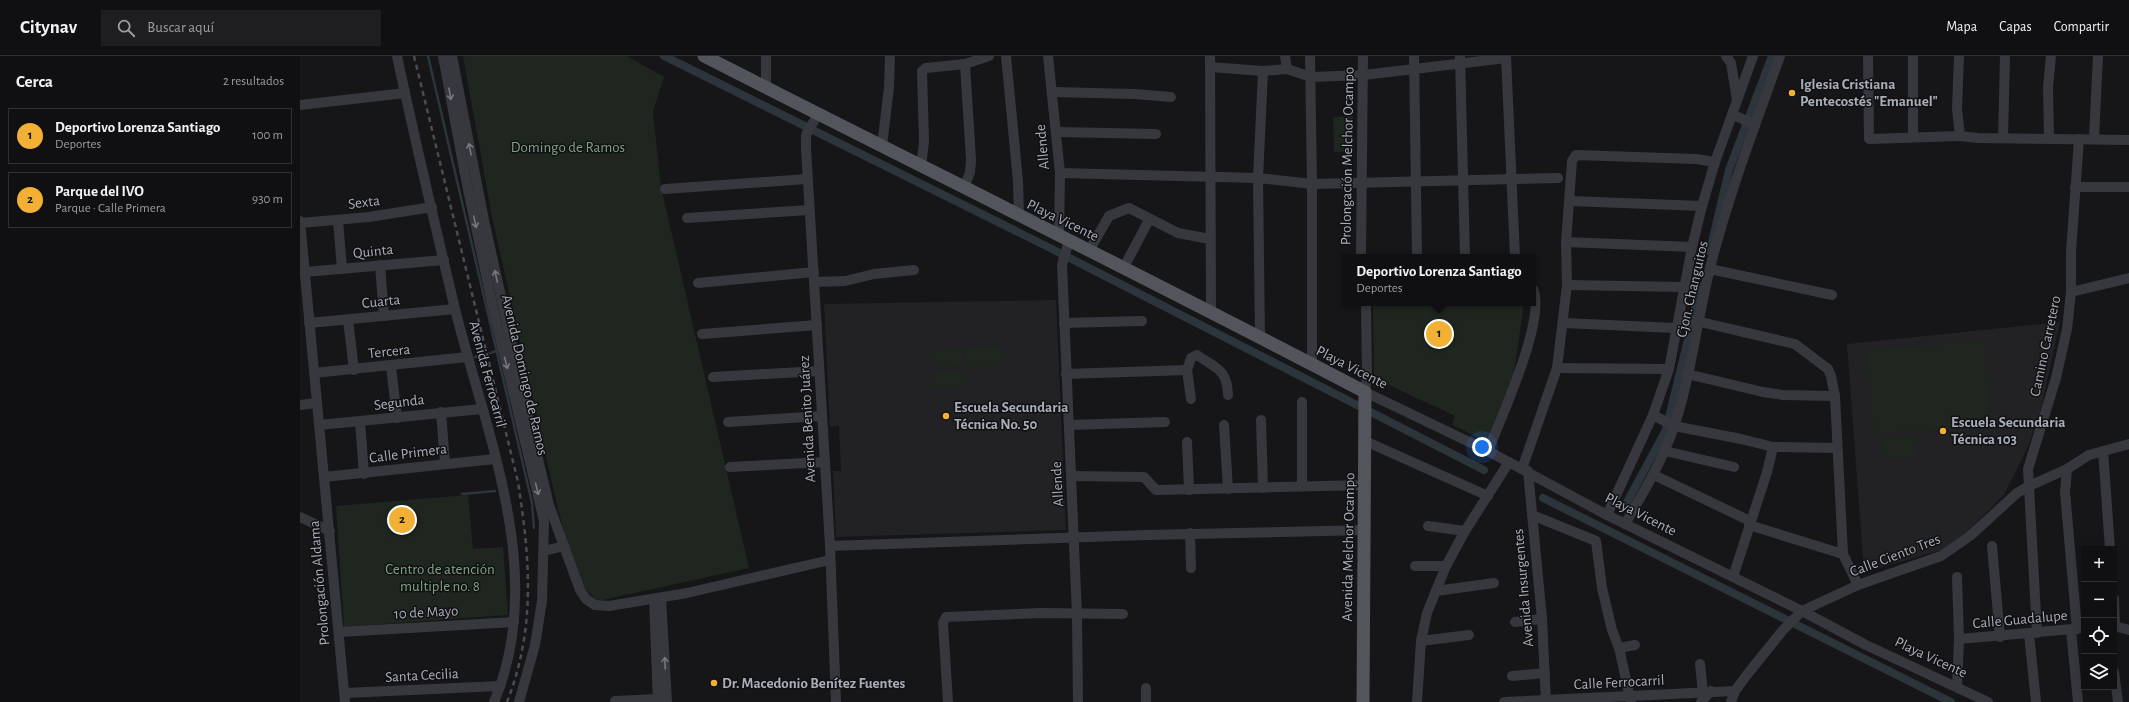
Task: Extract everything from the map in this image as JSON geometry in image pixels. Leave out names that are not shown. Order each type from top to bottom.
[{"type":"main road","name":"Playa Vicente","points":[[704,56],[766,88],[815,119],[882,146],[1019,216],[1064,242],[1089,251],[1124,267],[1260,337],[1312,364],[1365,397]]},
{"type":"main road","name":"Avenida Melchor Ocampo","points":[[1363,702],[1365,397]]},
{"type":"street","name":"Avenida Ferrocarril","points":[[397,56],[455,309],[495,459],[510,523],[514,564],[514,622],[510,653],[494,702]]},
{"type":"street","name":"Avenida Domingo de Ramos","points":[[443,56],[462,134],[506,345],[545,506],[542,601],[535,645],[519,702]]},
{"type":"street","name":"Avenida Domingo de Ramos","points":[[452,56],[462,134]]},
{"type":"street","points":[[766,56],[766,88]]},
{"type":"street","points":[[882,146],[889,87],[890,56]]},
{"type":"street","points":[[921,167],[924,142],[922,71],[926,68],[965,64],[975,58],[989,56]]},
{"type":"street","points":[[1006,56],[1018,181],[1019,216]]},
{"type":"street","name":"Allende","points":[[1048,56],[1057,132],[1064,242],[1062,265],[1077,615],[1078,702]]},
{"type":"street","points":[[1210,56],[1211,313]]},
{"type":"street","points":[[1285,56],[1287,69]]},
{"type":"street","points":[[1310,56],[1312,364]]},
{"type":"street","name":"Prolongación Melchor Ocampo","points":[[1361,254],[1363,183],[1363,56]]},
{"type":"street","points":[[1414,56],[1417,254]]},
{"type":"street","points":[[1726,56],[1731,63],[1737,101]]},
{"type":"street","name":"Cjon. Changuitos","points":[[1625,524],[1654,475],[1665,452],[1673,426],[1687,374],[1689,320],[1684,287],[1692,247],[1715,162],[1736,116],[1737,101],[1753,56]]},
{"type":"street","name":"Cjon. Changuitos","points":[[1607,515],[1655,416],[1669,369],[1676,328],[1689,320],[1710,269],[1731,196],[1780,56]]},
{"type":"street","points":[[1868,56],[1869,138],[1960,136],[2129,140]]},
{"type":"street","points":[[1913,56],[1913,137]]},
{"type":"street","points":[[1959,56],[1957,109],[1960,136]]},
{"type":"street","points":[[2003,138],[2005,56]]},
{"type":"street","points":[[2049,139],[2048,88],[2051,56]]},
{"type":"street","points":[[2094,138],[2098,56]]},
{"type":"street","points":[[1210,67],[1263,71],[1287,69],[1311,77],[1364,75],[1415,70],[1460,60],[1506,57],[1515,254]]},
{"type":"street","points":[[1460,60],[1465,254]]},
{"type":"street","points":[[964,188],[970,172],[971,160],[965,64]]},
{"type":"street","points":[[1260,337],[1258,178],[1263,71]]},
{"type":"street","points":[[1052,92],[1134,94],[1171,97]]},
{"type":"street","points":[[300,105],[405,93]]},
{"type":"street","points":[[1736,116],[1755,125]]},
{"type":"street","name":"Avenida Benito Juárez","points":[[815,119],[806,135],[807,179],[830,546],[836,702]]},
{"type":"street","points":[[1057,132],[1156,134]]},
{"type":"street","points":[[2071,292],[2075,187],[2079,139]]},
{"type":"street","points":[[1525,470],[1557,368],[1567,285],[1566,242],[1572,161],[1576,155],[1696,159],[1715,162]]},
{"type":"street","points":[[1060,173],[1258,178],[1312,184],[1558,178]]},
{"type":"street","points":[[665,188],[807,179]]},
{"type":"street","points":[[1363,183],[1366,254]]},
{"type":"street","points":[[2075,187],[2129,187]]},
{"type":"street","points":[[1570,201],[1702,206]]},
{"type":"street","name":"Sexta","points":[[300,222],[338,220],[432,208]]},
{"type":"street","points":[[1089,251],[1109,216],[1129,208],[1149,220],[1178,233],[1210,239]]},
{"type":"street","points":[[687,218],[809,210]]},
{"type":"street","points":[[338,220],[342,269]]},
{"type":"street","points":[[1124,267],[1149,220]]},
{"type":"street","name":"Prolongación Aldama","points":[[300,222],[345,698]]},
{"type":"street","points":[[1566,242],[1692,247]]},
{"type":"street","name":"Quinta","points":[[305,272],[444,260]]},
{"type":"street","points":[[380,265],[384,316]]},
{"type":"street","points":[[1710,269],[1832,295]]},
{"type":"street","points":[[698,283],[814,277],[845,281],[874,274],[914,270]]},
{"type":"street","name":"Camino Carretero","points":[[2036,702],[2028,469],[2056,378],[2067,329],[2071,292],[2082,288],[2129,278]]},
{"type":"street","points":[[1567,285],[1684,287]]},
{"type":"street","points":[[1362,306],[1363,376],[1365,397]]},
{"type":"street","points":[[1365,397],[1367,376],[1366,306]]},
{"type":"street","points":[[1488,451],[1518,374],[1528,343],[1536,306]]},
{"type":"street","name":"Cuarta","points":[[309,323],[455,309]]},
{"type":"street","points":[[348,320],[354,370]]},
{"type":"street","points":[[1689,320],[1794,344],[1828,368],[1835,396],[1843,554],[1858,585]]},
{"type":"street","points":[[1064,323],[1142,322]]},
{"type":"street","points":[[1563,323],[1676,328]]},
{"type":"street","points":[[702,334],[817,325]]},
{"type":"street","points":[[1191,399],[1187,370],[1191,358],[1196,355],[1224,374],[1227,380],[1228,395]]},
{"type":"street","name":"Tercera","points":[[314,373],[468,357]]},
{"type":"street","points":[[391,366],[397,418]]},
{"type":"street","points":[[1557,368],[1669,369]]},
{"type":"street","points":[[1066,374],[1187,370]]},
{"type":"street","points":[[713,377],[819,371]]},
{"type":"street","points":[[1687,374],[1783,395],[1835,396]]},
{"type":"street","name":"Playa Vicente","points":[[1365,397],[1488,451],[1607,515],[1800,612],[1866,645],[1988,702]]},
{"type":"street","points":[[1302,402],[1302,486]]},
{"type":"street","points":[[300,405],[316,403]]},
{"type":"street","name":"Segunda","points":[[319,425],[482,409]]},
{"type":"street","points":[[442,412],[445,463]]},
{"type":"street","points":[[728,422],[822,416]]},
{"type":"street","points":[[1655,416],[1673,426],[1773,447],[1837,448]]},
{"type":"street","points":[[1262,420],[1263,488]]},
{"type":"street","points":[[360,422],[364,474]]},
{"type":"street","points":[[1069,425],[1166,422]]},
{"type":"street","points":[[1224,424],[1228,489]]},
{"type":"street","points":[[1365,441],[1488,496]]},
{"type":"street","points":[[1187,442],[1189,490]]},
{"type":"street","name":"Calle Ciento Tres","points":[[1800,612],[1858,585],[1941,556],[1970,536],[2018,493],[2029,486],[2067,469],[2089,456],[2129,444]]},
{"type":"street","points":[[1733,577],[1767,472],[1773,447]]},
{"type":"street","points":[[2102,451],[2110,546]]},
{"type":"street","points":[[1665,452],[1734,467]]},
{"type":"street","name":"Calle Primera","points":[[324,477],[408,470],[445,463],[495,459]]},
{"type":"street","points":[[730,466],[825,462]]},
{"type":"street","points":[[1417,702],[1421,641],[1427,613],[1446,566],[1465,531],[1509,462]]},
{"type":"street","points":[[2067,469],[2065,492],[2077,629],[2078,702]]},
{"type":"street","name":"Avenida Insurgentes","points":[[1525,470],[1532,515],[1542,620],[1546,673],[1546,701]]},
{"type":"street","points":[[1654,475],[1750,523],[1843,554]]},
{"type":"street","points":[[1071,476],[1144,477],[1156,490],[1365,485]]},
{"type":"street","points":[[545,506],[564,546],[580,590],[586,599],[595,605],[608,606],[657,599],[830,560]]},
{"type":"street","points":[[1532,515],[1596,540],[1602,588],[1612,630],[1619,648],[1631,699]]},
{"type":"street","points":[[300,517],[330,531]]},
{"type":"street","points":[[1428,526],[1465,531]]},
{"type":"street","points":[[830,546],[1190,533],[1365,530]]},
{"type":"street","points":[[1190,533],[1191,568]]},
{"type":"street","points":[[544,551],[564,546]]},
{"type":"street","points":[[1992,546],[2000,637]]},
{"type":"street","points":[[1415,566],[1446,566]]},
{"type":"street","points":[[1957,577],[1959,639],[1957,687]]},
{"type":"street","points":[[1436,592],[1494,583]]},
{"type":"street","points":[[615,701],[661,701],[657,599]]},
{"type":"street","points":[[1731,702],[1735,691],[1786,627],[1800,612]]},
{"type":"street","points":[[948,702],[943,623],[946,617],[1042,613],[1077,615],[1123,614]]},
{"type":"street","points":[[1515,622],[1542,620]]},
{"type":"street","name":"10 de Mayo","points":[[339,632],[514,622]]},
{"type":"street","points":[[2117,627],[2129,630]]},
{"type":"street","name":"Calle Guadalupe","points":[[1959,639],[2000,637],[2077,629]]},
{"type":"street","points":[[1421,641],[1469,635]]},
{"type":"street","points":[[1619,648],[1635,645]]},
{"type":"street","points":[[1700,664],[1705,695]]},
{"type":"street","points":[[1512,676],[1546,673]]},
{"type":"street","name":"Santa Cecilia","points":[[345,698],[500,686]]},
{"type":"street","points":[[1146,688],[1146,702]]},
{"type":"street","points":[[2116,690],[2118,702]]},
{"type":"street","name":"Calle Ferrocarril","points":[[1504,702],[1631,699],[1705,695],[1735,691]]},
{"type":"shaded area","name":"Escuela Secundaria Técnica No. 50","points":[[1056,300],[1066,530],[836,537],[833,471],[841,471],[839,426],[830,426],[824,304]]},
{"type":"shaded area","name":"Escuela Secundaria Técnica 103","points":[[2060,322],[2040,413],[2027,449],[2004,495],[1966,533],[1942,550],[1864,572],[1847,344]]},
{"type":"green space","name":"Domingo de Ramos","points":[[463,56],[627,56],[664,77],[653,112],[661,187],[749,568],[598,601],[581,585],[565,536],[557,505],[492,217]]},
{"type":"green space","points":[[1353,116],[1354,152],[1334,152],[1333,117]]},
{"type":"green space","points":[[1373,306],[1524,306],[1514,373],[1488,442],[1452,425],[1455,416],[1374,378]]},
{"type":"green space","points":[[1985,341],[1991,425],[1873,434],[1867,350]]},
{"type":"green space","points":[[1003,346],[1003,366],[966,368],[965,347]]},
{"type":"green space","points":[[963,349],[963,365],[934,366],[934,350]]},
{"type":"green space","points":[[963,371],[964,387],[935,388],[934,372]]},
{"type":"green space","points":[[1915,436],[1917,456],[1885,458],[1883,438]]},
{"type":"green space","name":"Centro de atención multiple no. 8","points":[[468,495],[473,549],[503,547],[508,615],[344,627],[336,506]]},
{"type":"waterway","points":[[428,56],[532,503],[534,528]]},
{"type":"waterway","points":[[664,56],[1054,250],[1484,470]]},
{"type":"waterway","points":[[1710,251],[1729,170],[1772,56]]},
{"type":"waterway","points":[[1625,506],[1666,430],[1701,286]]},
{"type":"waterway","points":[[490,353],[496,351]]},
{"type":"waterway","points":[[475,357],[480,356]]},
{"type":"waterway","points":[[462,494],[495,491]]},
{"type":"waterway","points":[[1543,498],[1951,702]]},
{"type":"railway","points":[[414,56],[518,482],[525,538],[528,593],[523,647],[507,702]]},
{"type":"place","name":"Iglesia Cristiana Pentecostés \"Emanuel\"","points":[[1792,93]]},
{"type":"place","name":"Deportivo Lorenza Santiago","points":[[1439,334]]},
{"type":"place","name":"Escuela Secundaria Técnica No. 50","points":[[946,416]]},
{"type":"place","name":"Escuela Secundaria Técnica 103","points":[[1943,431]]},
{"type":"place","name":"Parque del IVO","points":[[402,520]]},
{"type":"place","name":"Dr. Macedonio Benítez Fuentes","points":[[714,683]]}]
